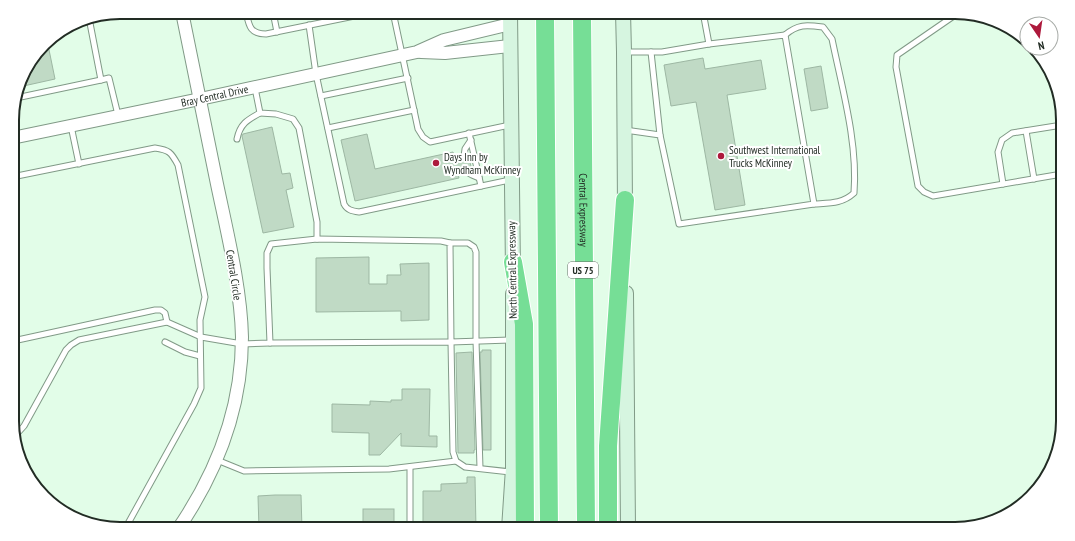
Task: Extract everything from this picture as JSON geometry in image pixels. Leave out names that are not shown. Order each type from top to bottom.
[{"type":"highway","points":[[545,19],[550,522]]},
{"type":"highway","name":"Central Expressway","points":[[582,19],[586,522]]},
{"type":"highway","points":[[608,522],[608,446],[625,200]]},
{"type":"highway","points":[[513,262],[524,324],[525,522]]},
{"type":"main road","name":"North Central Expressway","points":[[509,522],[512,472],[513,340],[510,19]]},
{"type":"main road","points":[[623,19],[628,522]]},
{"type":"street","name":"Central Circle","points":[[183,19],[238,290],[242,344],[238,388],[228,428],[217,460],[192,509],[183,522]]},
{"type":"street","name":"Bray Central Drive","points":[[418,52],[444,40],[507,19]]},
{"type":"street","name":"Bray Central Drive","points":[[19,137],[418,52],[445,53],[510,46]]},
{"type":"lane","points":[[247,19],[248,25],[253,31],[259,34],[266,34],[342,19]]},
{"type":"lane","points":[[274,19],[277,32]]},
{"type":"lane","points":[[395,19],[418,129],[423,137],[430,142],[511,125]]},
{"type":"lane","points":[[704,19],[708,44]]},
{"type":"lane","points":[[949,19],[897,55],[896,67],[918,186],[924,192],[933,196],[1056,175]]},
{"type":"lane","points":[[90,23],[101,80]]},
{"type":"lane","points":[[624,52],[651,52],[662,52],[708,44],[785,36],[793,28],[807,25],[822,27],[832,39],[853,147],[855,182],[854,193],[847,199],[831,204],[814,204],[679,224],[660,135],[651,52]]},
{"type":"lane","points":[[309,26],[316,74],[344,204],[346,207],[352,211],[359,212],[511,180]]},
{"type":"lane","points":[[785,36],[814,204]]},
{"type":"lane","points":[[22,97],[109,78],[118,116]]},
{"type":"lane","points":[[321,96],[408,78]]},
{"type":"lane","points":[[255,87],[260,113]]},
{"type":"lane","points":[[328,128],[414,110]]},
{"type":"lane","points":[[237,139],[239,130],[248,120],[260,113],[276,114],[293,118],[299,128],[317,222],[317,239]]},
{"type":"lane","points":[[71,126],[79,164]]},
{"type":"lane","points":[[1003,184],[998,152],[1002,140],[1012,133],[1056,126]]},
{"type":"lane","points":[[624,130],[660,135]]},
{"type":"lane","points":[[1026,130],[1034,179]]},
{"type":"lane","points":[[469,134],[481,186]]},
{"type":"lane","points":[[464,156],[465,149],[471,140]]},
{"type":"lane","points":[[19,176],[155,148],[166,149],[173,155],[178,165],[205,297],[200,320],[200,388],[194,404],[129,522]]},
{"type":"lane","points":[[468,172],[472,176],[480,178]]},
{"type":"lane","points":[[270,343],[267,253],[271,244],[317,239],[441,241],[450,243],[468,242],[476,252],[476,341],[480,468]]},
{"type":"lane","points":[[450,243],[453,452],[456,461],[465,467],[512,472]]},
{"type":"lane","points":[[19,340],[155,310],[161,310],[167,322]]},
{"type":"lane","points":[[20,431],[24,426],[66,350],[71,344],[79,340],[167,322],[201,337],[242,344],[513,340]]},
{"type":"lane","points":[[165,342],[185,352],[200,356]]},
{"type":"lane","points":[[217,460],[244,471],[389,469],[456,461]]},
{"type":"lane","points":[[410,467],[410,522]]},
{"type":"building","points":[[49,48],[55,79],[25,86],[32,69]]},
{"type":"building","name":"Southwest International Trucks McKinney","points":[[703,58],[705,69],[761,60],[766,89],[727,95],[745,205],[715,210],[696,102],[671,106],[664,65]]},
{"type":"building","points":[[821,66],[828,108],[811,111],[804,69]]},
{"type":"building","points":[[272,127],[282,174],[290,173],[293,188],[286,190],[294,227],[263,233],[242,136],[243,134]]},
{"type":"building","name":"Days Inn by Wyndham McKinney","points":[[367,134],[375,169],[453,152],[455,158],[460,156],[463,160],[467,159],[468,155],[472,170],[467,168],[465,169],[463,173],[458,174],[459,178],[355,201],[341,140]]},
{"type":"building","points":[[369,257],[369,284],[387,284],[387,275],[401,275],[400,264],[429,263],[429,320],[401,321],[401,311],[316,312],[316,258]]},
{"type":"building","points":[[482,350],[491,350],[491,450],[483,450],[480,352],[482,352]]},
{"type":"building","points":[[472,352],[475,450],[474,453],[458,453],[456,353]]},
{"type":"building","points":[[402,389],[430,389],[429,436],[437,436],[437,447],[401,446],[401,433],[380,455],[369,455],[369,433],[332,432],[332,404],[370,405],[370,401],[391,402],[391,400],[402,400]]},
{"type":"building","points":[[467,477],[475,477],[476,522],[423,522],[423,491],[441,491],[441,484],[467,483]]},
{"type":"building","points":[[301,495],[302,522],[259,522],[258,496]]},
{"type":"building","points":[[363,509],[394,509],[394,522],[363,522]]},
{"type":"place","name":"Southwest International Trucks McKinney","points":[[721,156]]},
{"type":"place","name":"Days Inn by Wyndham McKinney","points":[[436,163]]}]
